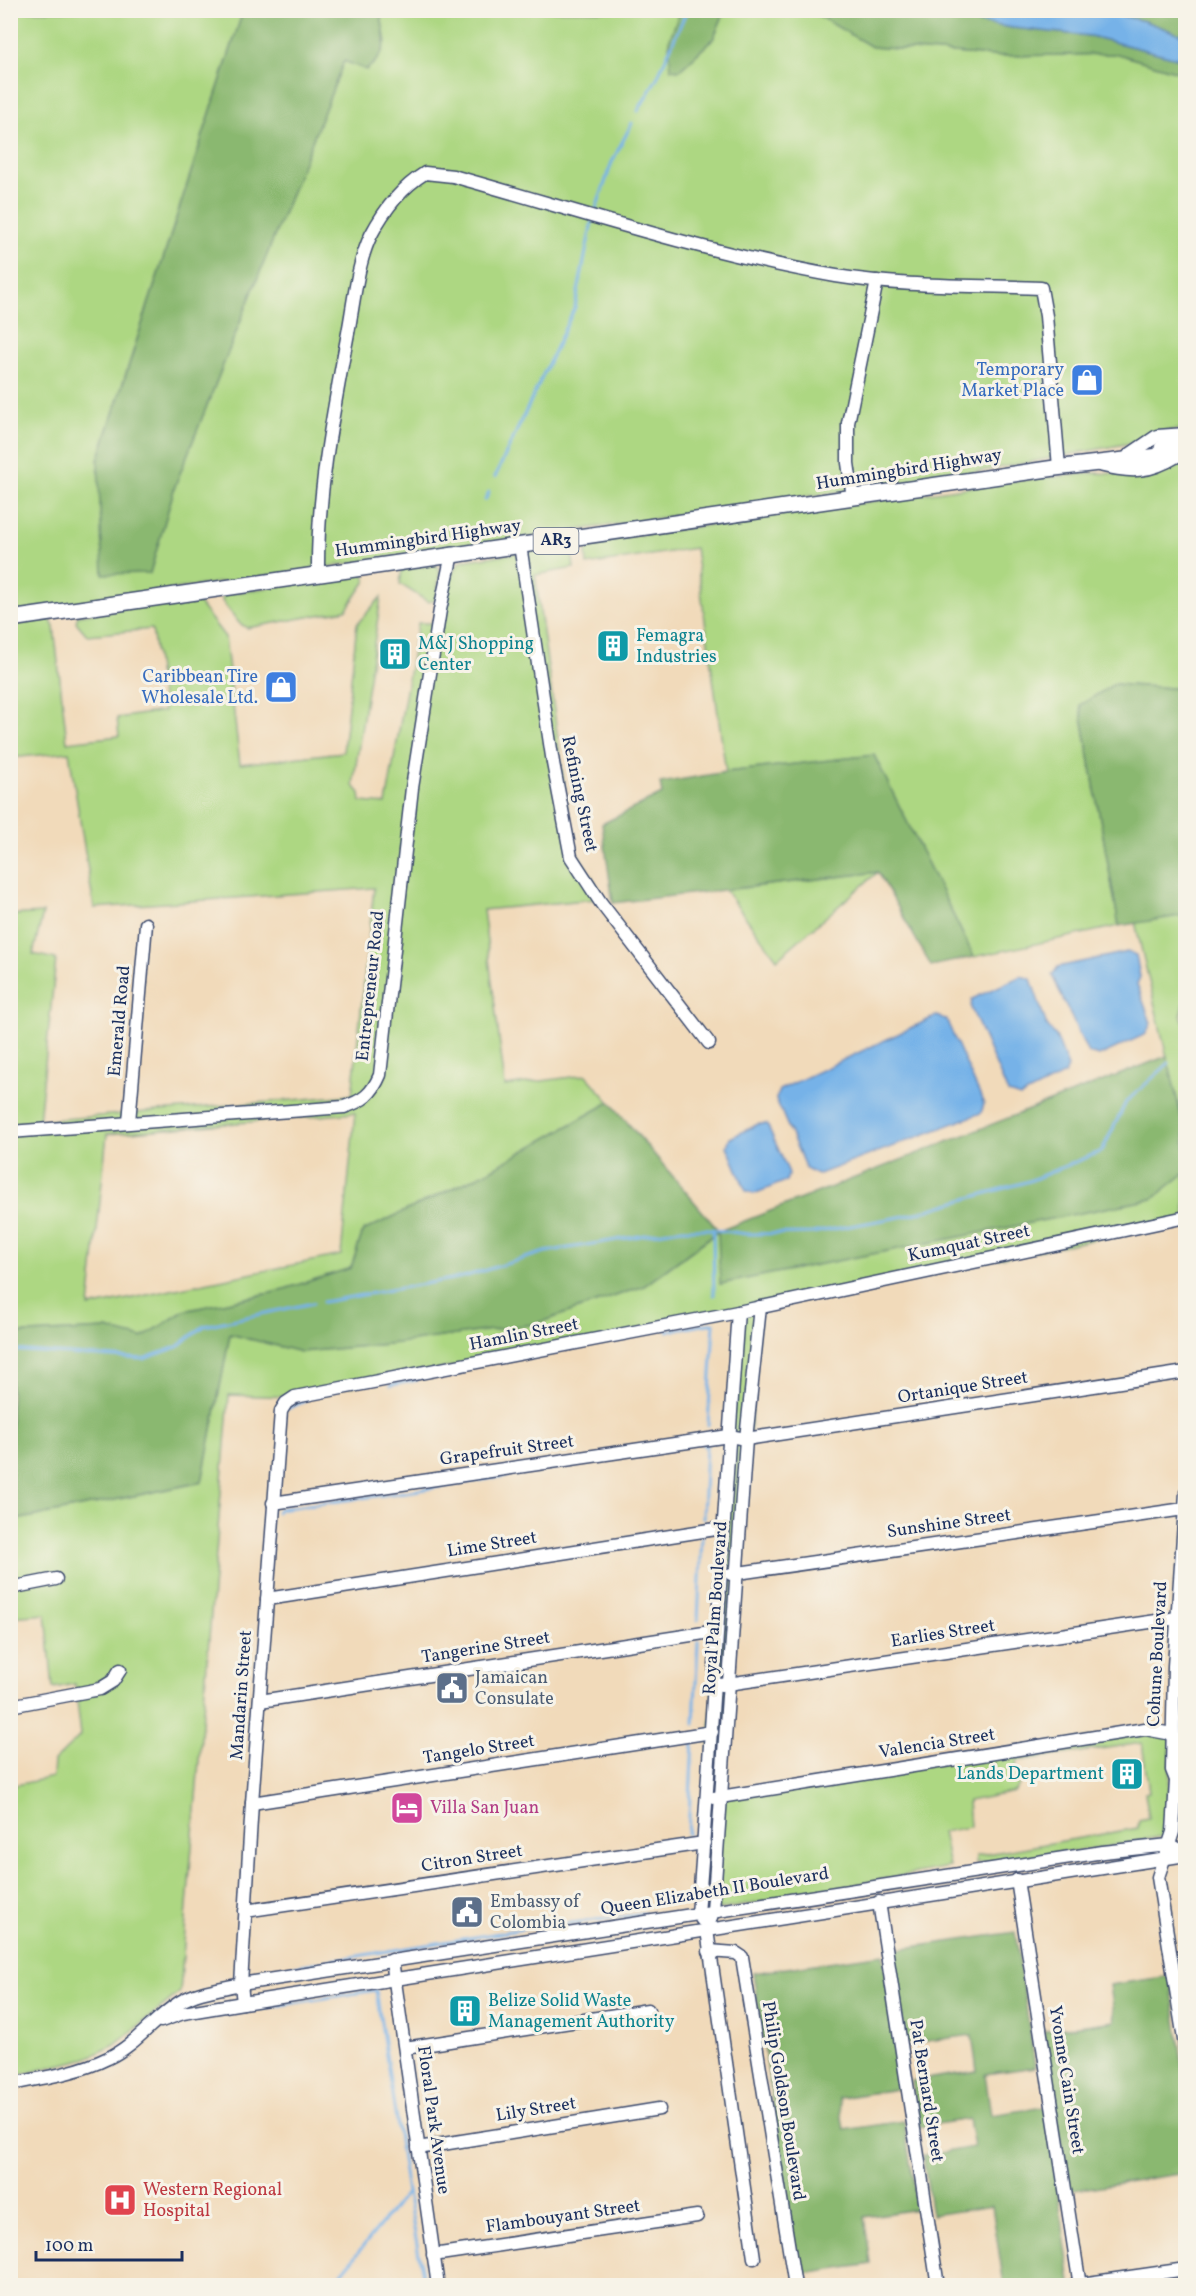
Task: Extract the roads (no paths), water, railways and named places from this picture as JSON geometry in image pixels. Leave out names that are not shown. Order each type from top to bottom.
[{"type":"main road","name":"Hummingbird Highway","points":[[1095,462],[1129,455],[1183,450]]},
{"type":"main road","name":"Hummingbird Highway","points":[[10,619],[1183,450]]},
{"type":"street","points":[[318,574],[317,522],[332,417],[363,261],[371,236],[394,199],[425,173],[453,176],[639,230],[804,270],[877,281],[1041,288],[1046,316],[1059,467]]},
{"type":"street","points":[[853,498],[848,464],[848,423],[877,281]]},
{"type":"street","points":[[1129,455],[1157,436],[1185,434]]},
{"type":"street","name":"Refining Street","points":[[519,545],[553,763],[571,857],[601,903],[709,1044]]},
{"type":"street","name":"Entrepreneur Road","points":[[10,1132],[344,1107],[362,1101],[374,1090],[380,1075],[412,788],[440,610],[452,554]]},
{"type":"street","name":"Emerald Road","points":[[129,1122],[146,924]]},
{"type":"street","name":"Kumquat Street","points":[[760,1307],[1185,1216]]},
{"type":"street","name":"Hamlin Street","points":[[295,1398],[760,1307]]},
{"type":"street","name":"Royal Palm Boulevard","points":[[698,1914],[712,1732],[722,1685],[737,1573],[746,1439],[760,1307]]},
{"type":"street","name":"Royal Palm Boulevard","points":[[707,1930],[713,1911],[721,1797],[722,1685],[717,1631],[738,1312]]},
{"type":"street","name":"Ortanique Street","points":[[746,1439],[1185,1372]]},
{"type":"street","name":"Mandarin Street","points":[[243,2002],[241,1984],[245,1911],[273,1503],[281,1412],[286,1403],[295,1398]]},
{"type":"street","name":"Grapefruit Street","points":[[273,1503],[729,1436],[746,1439]]},
{"type":"street","name":"Cohune Boulevard","points":[[1179,1772],[1172,1734],[1180,1665],[1177,1618],[1185,1492]]},
{"type":"street","name":"Sunshine Street","points":[[720,1576],[1184,1509]]},
{"type":"street","name":"Lime Street","points":[[267,1599],[722,1528]]},
{"type":"street","points":[[10,1588],[56,1579]]},
{"type":"street","name":"Earlies Street","points":[[722,1685],[1177,1618]]},
{"type":"street","name":"Tangerine Street","points":[[260,1701],[717,1631]]},
{"type":"street","points":[[10,1706],[100,1689],[113,1681],[120,1670]]},
{"type":"street","name":"Cohune Boulevard","points":[[1162,1860],[1173,1832],[1185,1702]]},
{"type":"street","name":"Valencia Street","points":[[707,1799],[1145,1729],[1172,1734]]},
{"type":"street","name":"Tangelo Street","points":[[252,1803],[712,1732]]},
{"type":"street","name":"Citron Street","points":[[245,1911],[704,1843]]},
{"type":"street","name":"Queen Elizabeth II Boulevard","points":[[10,2084],[78,2069],[106,2059],[129,2045],[179,2003],[198,1993],[241,1984],[1103,1852],[1169,1845],[1185,1854]]},
{"type":"street","points":[[1103,1852],[1105,1868]]},
{"type":"street","name":"Queen Elizabeth II Boulevard","points":[[152,2024],[183,2013],[243,2002],[395,1980],[1017,1880],[1162,1860],[1185,1854]]},
{"type":"street","points":[[1162,1860],[1158,1877],[1185,2052]]},
{"type":"street","points":[[959,1873],[961,1889]]},
{"type":"street","name":"Yvonne Cain Street","points":[[1017,1880],[1078,2285]]},
{"type":"street","name":"Pat Bernard Street","points":[[879,1902],[938,2286]]},
{"type":"street","points":[[698,1914],[707,1930],[754,2258]]},
{"type":"street","name":"Philip Goldson Boulevard","points":[[709,1951],[736,1953],[742,1957],[795,2286]]},
{"type":"street","name":"Floral Park Avenue","points":[[392,1960],[438,2286]]},
{"type":"street","points":[[405,2048],[648,2010]]},
{"type":"street","name":"Lily Street","points":[[418,2148],[659,2109]]},
{"type":"street","name":"Flambouyant Street","points":[[434,2255],[697,2216]]},
{"type":"street","points":[[1078,2285],[1185,2270]]},
{"type":"water","points":[[909,11],[1100,11],[1144,21],[1185,36],[1185,60],[1090,36],[1013,28]]},
{"type":"water","points":[[1127,952],[1136,955],[1140,977],[1137,984],[1151,1023],[1146,1034],[1099,1056],[1088,1053],[1052,975],[1058,967]]},
{"type":"water","points":[[1021,976],[1031,979],[1047,1026],[1056,1036],[1068,1067],[1065,1074],[1020,1097],[1008,1093],[971,1008],[972,999]]},
{"type":"water","points":[[936,1016],[946,1019],[984,1104],[981,1113],[817,1175],[806,1169],[776,1099],[779,1090]]},
{"type":"water","points":[[758,1124],[767,1124],[789,1173],[786,1181],[754,1194],[746,1191],[727,1146],[730,1138]]},
{"type":"waterway","points":[[638,111],[657,78],[687,10]]},
{"type":"waterway","points":[[596,209],[612,162],[632,123]]},
{"type":"waterway","points":[[495,477],[575,307],[592,221]]},
{"type":"waterway","points":[[485,500],[489,492]]},
{"type":"waterway","points":[[323,1302],[463,1277],[545,1252],[681,1229],[709,1229],[747,1234],[812,1233],[910,1215],[1029,1181],[1102,1151],[1126,1102],[1169,1063]]},
{"type":"waterway","points":[[713,1230],[714,1295]]},
{"type":"waterway","points":[[10,1350],[143,1359],[177,1347],[204,1326],[313,1303]]},
{"type":"waterway","points":[[668,1331],[714,1323],[708,1425]]},
{"type":"waterway","points":[[391,1385],[417,1380]]},
{"type":"waterway","points":[[289,1408],[305,1401]]},
{"type":"waterway","points":[[703,1445],[706,1445],[703,1518]]},
{"type":"waterway","points":[[277,1512],[279,1509],[413,1491],[572,1465]]},
{"type":"waterway","points":[[698,1620],[702,1536]]},
{"type":"waterway","points":[[694,1724],[698,1641]]},
{"type":"waterway","points":[[688,1834],[693,1741]]},
{"type":"waterway","points":[[247,1974],[530,1928],[645,1914]]},
{"type":"waterway","points":[[173,2022],[376,1990],[407,2192],[425,2286]]},
{"type":"waterway","points":[[331,2286],[407,2192]]},
{"type":"place","name":"Temporary Market Place","points":[[1087,380]]},
{"type":"place","name":"Femagra Industries","points":[[613,646]]},
{"type":"place","name":"M&J Shopping Center","points":[[395,654]]},
{"type":"place","name":"Caribbean Tire Wholesale Ltd.","points":[[281,687]]},
{"type":"place","name":"Jamaican Consulate","points":[[452,1688]]},
{"type":"place","name":"Lands Department","points":[[1127,1774]]},
{"type":"place","name":"Villa San Juan","points":[[407,1808]]},
{"type":"place","name":"Embassy of Colombia","points":[[467,1912]]},
{"type":"place","name":"Belize Solid Waste Management Authority","points":[[465,2011]]},
{"type":"place","name":"Western Regional Hospital","points":[[120,2200]]}]
